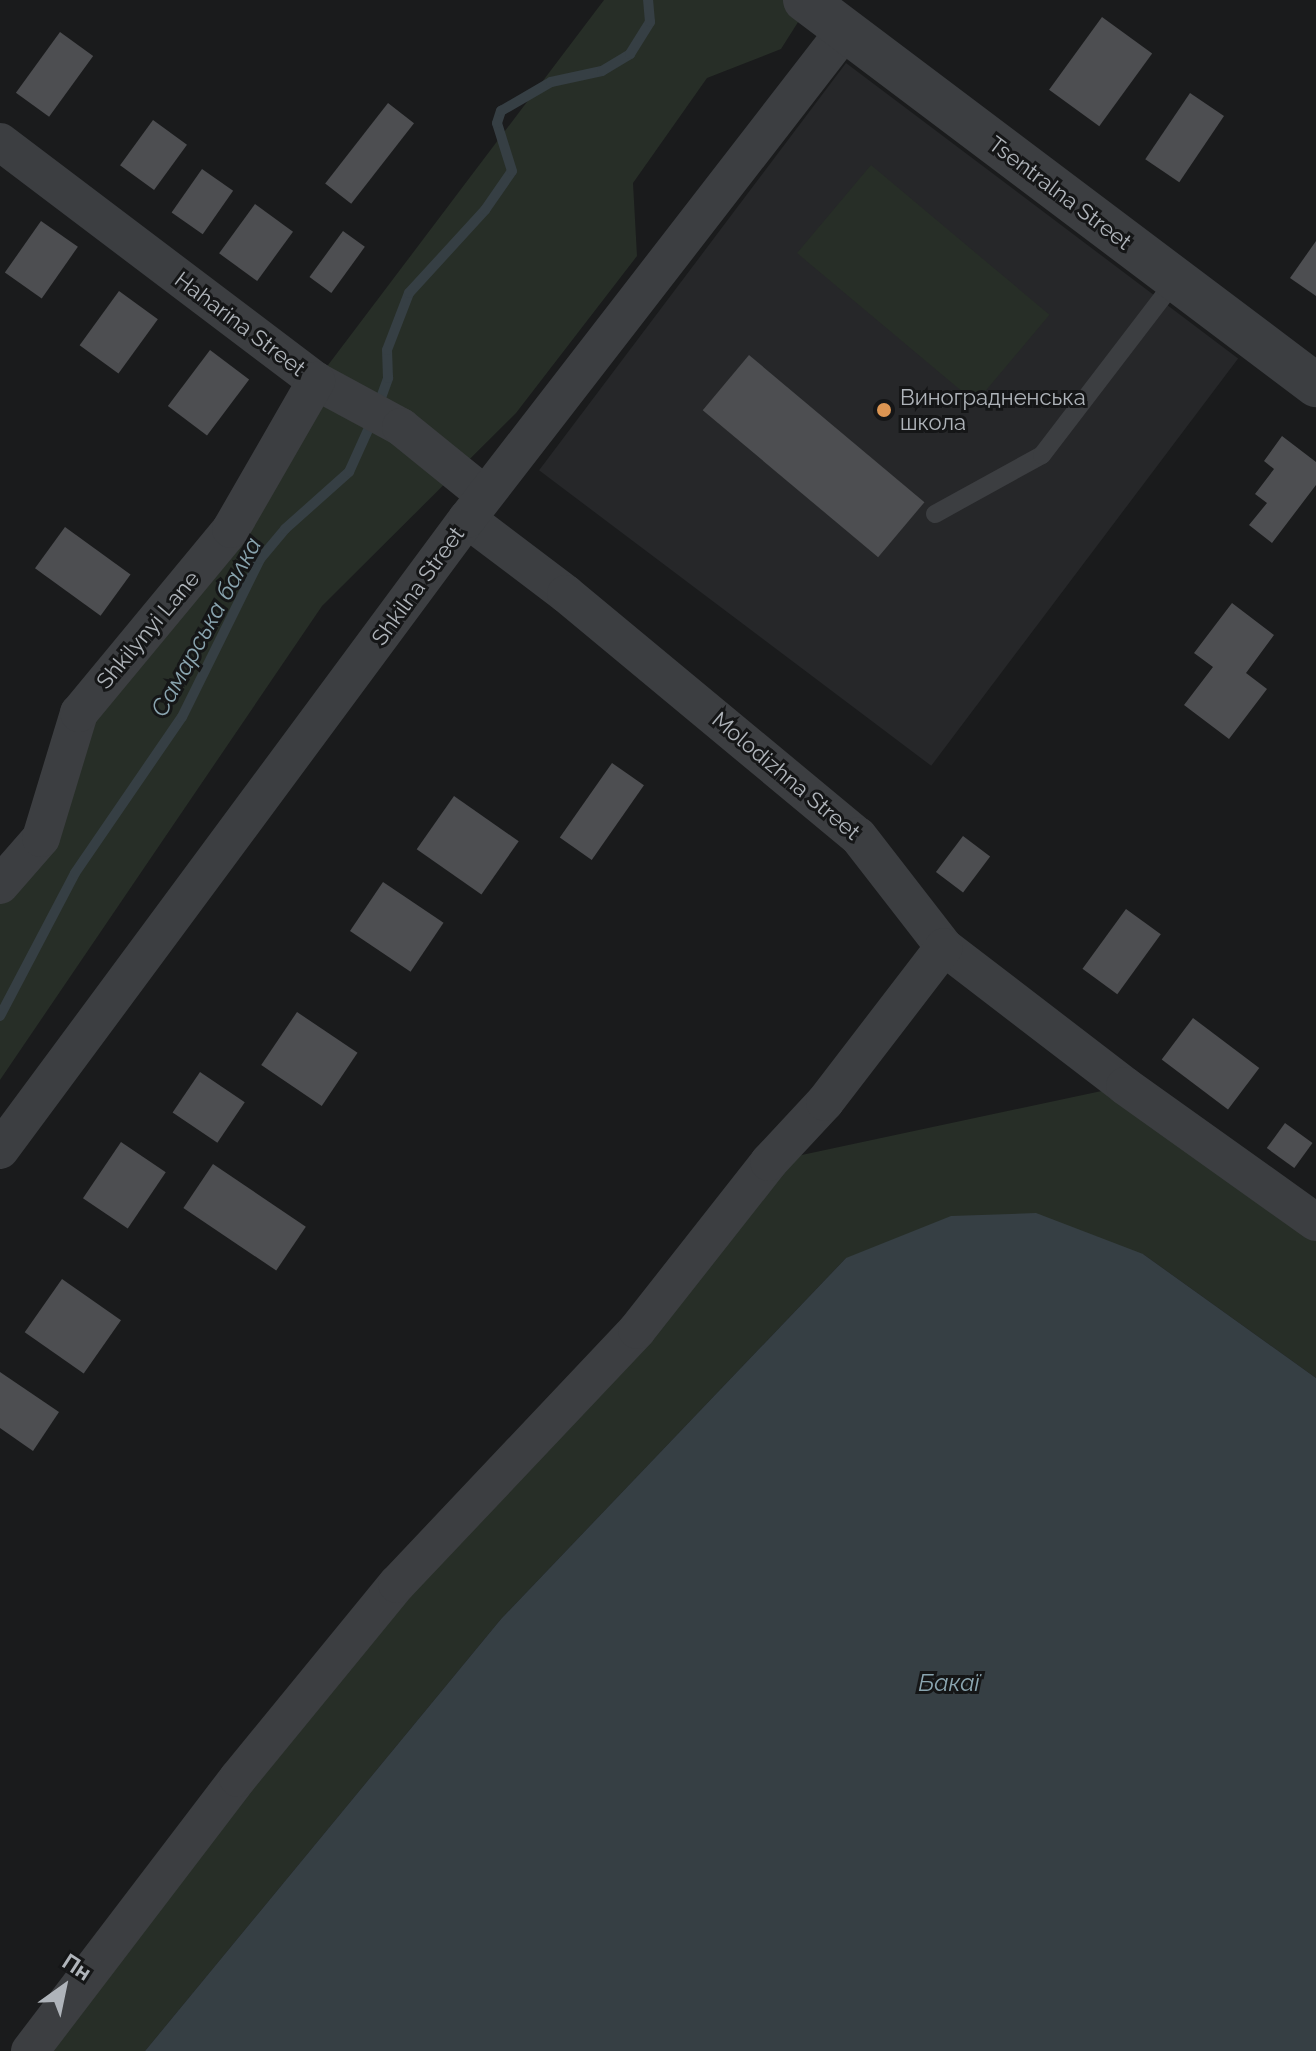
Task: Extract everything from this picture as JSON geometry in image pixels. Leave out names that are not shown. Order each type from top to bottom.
[{"type":"street","name":"Tsentralna Street","points":[[805,0],[1316,385]]},
{"type":"street","name":"Shkilna Street","points":[[0,1150],[476,507],[846,29]]},
{"type":"street","name":"Haharina Street","points":[[0,142],[321,385],[401,427],[476,507]]},
{"type":"street","name":"Shkilynyi Lane","points":[[0,885],[41,838],[79,713],[231,529],[321,385]]},
{"type":"street","name":"Molodizhna Street","points":[[476,507],[566,594],[858,836],[944,947],[1125,1086],[1316,1222]]},
{"type":"street","points":[[30,2051],[238,1778],[397,1584],[637,1330],[769,1162],[825,1102],[944,947]]},
{"type":"lane","points":[[935,514],[1042,455],[1176,280]]},
{"type":"shaded area","points":[[604,0],[812,0],[781,49],[707,78],[633,183],[637,256],[516,413],[322,606],[0,1080],[0,885],[79,713],[316,381]]},
{"type":"shaded area","name":"Виноградненська школа","points":[[846,63],[1238,358],[931,766],[539,470]]},
{"type":"shaded area","points":[[871,165],[1049,315],[976,403],[797,253]]},
{"type":"shaded area","points":[[1125,1086],[1316,1222],[1316,1378],[1143,1254],[846,1258],[501,1619],[145,2051],[30,2051],[769,1162]]},
{"type":"water","name":"Бакаї","points":[[1036,1213],[1143,1254],[1316,1378],[1316,2051],[145,2051],[501,1619],[846,1258],[951,1216]]},
{"type":"building","points":[[1102,17],[1152,53],[1099,126],[1049,90]]},
{"type":"building","points":[[60,32],[93,56],[49,117],[16,93]]},
{"type":"building","points":[[1190,93],[1224,116],[1179,182],[1145,159]]},
{"type":"building","points":[[388,103],[414,123],[351,204],[325,183]]},
{"type":"building","points":[[153,120],[187,145],[154,190],[120,165]]},
{"type":"building","points":[[202,169],[233,191],[203,234],[172,212]]},
{"type":"building","points":[[255,204],[293,232],[257,281],[219,253]]},
{"type":"building","points":[[41,221],[78,247],[42,298],[5,273]]},
{"type":"building","points":[[343,231],[365,247],[331,293],[309,277]]},
{"type":"building","points":[[1316,241],[1316,296],[1290,278]]},
{"type":"building","points":[[119,291],[158,319],[118,373],[80,345]]},
{"type":"building","points":[[210,350],[249,379],[207,435],[168,406]]},
{"type":"building","points":[[749,355],[924,502],[878,557],[703,410]]},
{"type":"building","points":[[1282,436],[1316,462],[1316,485],[1272,543],[1249,525],[1267,503],[1255,494],[1274,469],[1264,461]]},
{"type":"building","points":[[65,527],[131,575],[101,616],[35,568]]},
{"type":"building","points":[[1232,603],[1274,635],[1246,673],[1267,689],[1229,739],[1184,705],[1213,667],[1194,653]]},
{"type":"building","points":[[612,763],[644,785],[592,860],[560,838]]},
{"type":"building","points":[[454,796],[519,841],[481,895],[417,849]]},
{"type":"building","points":[[963,836],[990,856],[963,892],[936,872]]},
{"type":"building","points":[[383,882],[444,923],[411,972],[350,931]]},
{"type":"building","points":[[1126,909],[1161,934],[1117,994],[1083,969]]},
{"type":"building","points":[[297,1012],[358,1053],[322,1106],[261,1065]]},
{"type":"building","points":[[1193,1018],[1259,1068],[1228,1109],[1162,1060]]},
{"type":"building","points":[[200,1072],[245,1102],[217,1143],[173,1113]]},
{"type":"building","points":[[1285,1123],[1313,1143],[1294,1168],[1267,1148]]},
{"type":"building","points":[[121,1142],[166,1172],[128,1229],[83,1198]]},
{"type":"building","points":[[213,1164],[306,1227],[276,1271],[183,1208]]},
{"type":"building","points":[[62,1279],[121,1320],[84,1374],[25,1332]]},
{"type":"building","points":[[0,1372],[59,1412],[33,1451],[0,1428]]},
{"type":"waterway","name":"Самарська балка","points":[[378,406],[388,378],[387,350],[409,293],[485,210],[512,171],[497,123],[501,111],[551,82],[602,71],[630,54],[650,22],[648,0]]},
{"type":"waterway","name":"Самарська балка","points":[[0,1016],[75,873],[182,717],[260,559],[285,529],[349,472],[372,421]]},
{"type":"place","name":"Виноградненська школа","points":[[884,410]]}]
